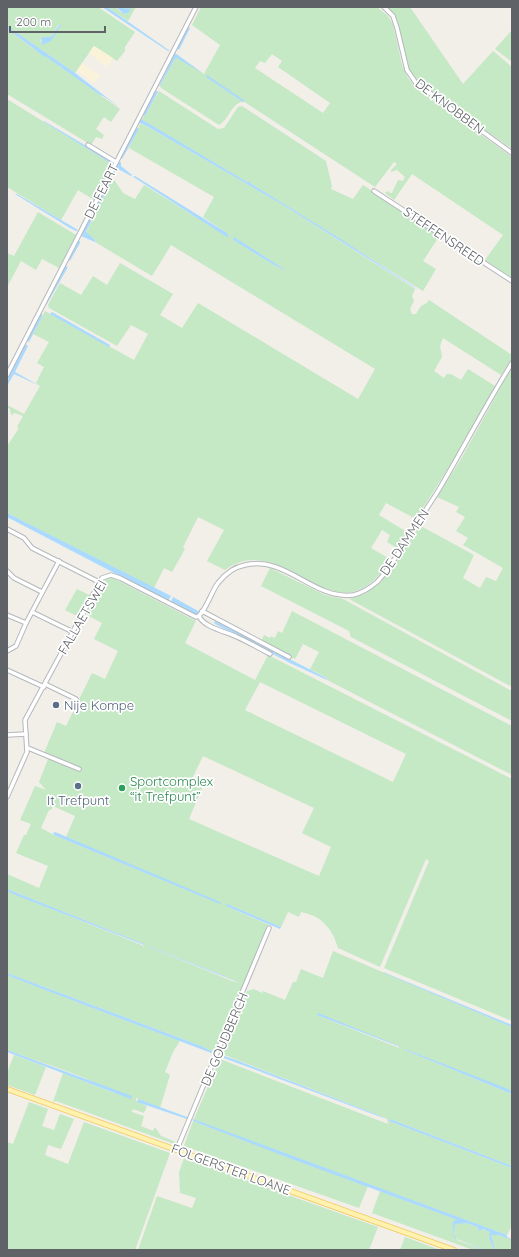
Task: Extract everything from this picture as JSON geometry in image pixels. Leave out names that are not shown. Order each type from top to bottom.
[{"type":"main road","name":"FOLGERSTER LOANE","points":[[7,1089],[454,1250]]},
{"type":"street","name":"DE FEART","points":[[7,375],[196,7]]},
{"type":"street","name":"DE KNOBBEN","points":[[384,7],[393,16],[407,70],[416,83],[512,153]]},
{"type":"street","points":[[88,145],[116,162]]},
{"type":"street","name":"STEFFENSREED","points":[[374,191],[512,281]]},
{"type":"street","name":"DE DAMMEN","points":[[202,611],[216,585],[222,578],[236,568],[250,564],[265,563],[277,567],[323,591],[339,596],[361,593],[371,587],[390,565],[441,486],[512,363]]},
{"type":"street","points":[[7,529],[24,538],[32,548],[99,582]]},
{"type":"street","points":[[7,651],[16,646],[26,623],[59,561]]},
{"type":"street","points":[[7,571],[14,578],[42,592]]},
{"type":"street","name":"FALLAETSWEI","points":[[28,748],[25,720],[99,582],[106,576],[114,576],[192,616],[199,616],[201,620],[223,632],[236,636],[270,654]]},
{"type":"street","points":[[199,616],[202,611],[289,657]]},
{"type":"street","points":[[32,612],[73,632]]},
{"type":"street","points":[[7,615],[26,623]]},
{"type":"street","points":[[7,670],[76,699]]},
{"type":"street","points":[[7,735],[26,734]]},
{"type":"street","points":[[7,797],[28,748],[79,769]]},
{"type":"street","name":"DE GOUDBERCH","points":[[177,1149],[269,928]]},
{"type":"green space","points":[[7,7],[98,7],[135,32],[125,47],[125,51],[117,61],[94,46],[75,73],[7,26]],"holes":[[[59,24],[61,25],[51,39],[42,44],[40,40],[43,37],[51,37]]]},
{"type":"green space","points":[[107,7],[116,7],[121,12],[128,13],[127,9],[124,7],[136,7],[128,21]]},
{"type":"green space","points":[[201,7],[377,7],[387,15],[393,24],[402,65],[408,78],[417,89],[512,157],[512,278],[485,260],[503,235],[412,174],[394,200],[385,193],[388,191],[392,193],[398,180],[403,181],[405,177],[397,170],[391,172],[397,164],[394,162],[375,187],[206,77],[243,102],[236,105],[219,125],[161,88],[160,86],[177,57],[204,74],[220,45],[192,25]],"holes":[[[272,54],[282,61],[278,67],[330,103],[323,113],[255,68],[260,61],[265,63]]]},
{"type":"green space","points":[[389,7],[410,7],[463,84],[493,51],[512,67],[512,149],[430,91],[409,71],[400,32],[388,9]]},
{"type":"green space","points":[[7,29],[120,109],[111,122],[104,117],[96,129],[104,135],[102,139],[96,137],[91,145],[7,94]]},
{"type":"green space","points":[[512,30],[512,62],[495,49]]},
{"type":"green space","points":[[159,91],[218,129],[224,128],[238,107],[242,106],[326,161],[332,186],[331,189],[353,199],[363,185],[440,235],[423,261],[436,269],[423,291],[249,181],[247,182],[143,121],[142,119]]},
{"type":"green space","points":[[7,99],[112,164],[94,200],[78,190],[61,220],[7,187]]},
{"type":"green space","points":[[140,124],[145,125],[283,205],[415,289],[412,296],[414,301],[410,309],[412,314],[416,314],[421,306],[429,300],[512,355],[512,358],[501,375],[443,338],[440,346],[442,357],[434,371],[444,378],[447,374],[451,374],[461,380],[468,369],[495,386],[454,459],[416,519],[386,503],[379,515],[407,532],[397,548],[387,542],[390,535],[382,530],[371,548],[390,559],[375,579],[357,591],[339,592],[321,587],[284,568],[265,561],[245,561],[225,570],[207,561],[224,530],[198,517],[183,547],[185,549],[172,572],[164,568],[154,588],[7,513],[7,446],[19,428],[17,427],[23,416],[15,413],[11,415],[10,409],[7,405],[24,414],[40,386],[36,383],[44,367],[37,363],[49,342],[33,334],[45,311],[134,360],[148,334],[131,325],[117,346],[49,308],[48,305],[60,283],[81,295],[93,276],[107,285],[120,263],[173,294],[160,315],[182,328],[198,303],[358,399],[375,369],[171,245],[152,276],[95,242],[96,241],[86,233],[113,178],[123,193],[135,199],[144,185],[228,237],[227,233],[203,217],[214,197],[129,148]],"holes":[[[233,238],[285,270],[274,265],[234,240]]]},
{"type":"green space","points":[[38,212],[76,235],[59,268],[42,259],[36,270],[21,261],[7,287],[7,253],[14,256]]},
{"type":"green space","points":[[512,367],[512,687],[349,599],[365,594],[381,582],[419,525],[474,555],[463,578],[480,588],[486,577],[496,581],[503,568],[463,545],[468,538],[456,531],[465,517],[456,512],[459,507],[437,497],[461,459]]},
{"type":"green space","points":[[270,568],[325,595],[343,599],[512,691],[512,721],[351,637],[349,631],[261,586]]},
{"type":"green space","points":[[111,577],[196,621],[185,643],[255,680],[268,655],[512,779],[512,1021],[384,968],[429,861],[426,859],[380,967],[338,948],[328,927],[316,917],[301,912],[299,917],[288,912],[281,927],[227,904],[226,906],[269,925],[215,1053],[201,1046],[7,973],[7,891],[144,946],[144,944],[7,889],[7,874],[39,888],[48,866],[16,853],[31,824],[20,820],[35,786],[46,790],[39,782],[48,759],[49,758],[69,766],[44,753],[57,722],[66,726],[92,673],[105,679],[118,651],[94,639],[102,623],[85,614],[96,592],[107,579]],"holes":[[[260,682],[406,754],[393,782],[245,710]],[[203,756],[314,808],[302,833],[331,847],[319,876],[189,819],[202,788],[190,783]],[[53,806],[75,816],[66,837],[221,904],[54,835],[41,828],[49,810],[51,810]],[[148,946],[240,983],[232,981]]]},
{"type":"green space","points":[[77,589],[91,596],[79,617],[65,610]]},
{"type":"green space","points":[[292,611],[512,726],[512,775],[327,680],[327,678],[310,669],[319,652],[303,644],[295,659],[261,642],[264,635],[270,638],[271,636],[275,638],[278,631],[282,633]]},
{"type":"green space","points":[[333,951],[512,1027],[512,1092],[405,1050],[512,1094],[512,1166],[390,1119],[389,1121],[512,1168],[512,1225],[507,1235],[194,1119],[220,1059],[388,1124],[387,1119],[378,1115],[222,1054],[247,991],[254,989],[262,993],[263,991],[285,1000],[293,982],[296,982],[301,969],[323,978]],"holes":[[[317,1014],[399,1046],[399,1048]]]},
{"type":"green space","points":[[7,975],[180,1041],[173,1052],[165,1072],[170,1075],[160,1108],[136,1098],[136,1101],[147,1106],[144,1113],[133,1109],[132,1112],[144,1116],[141,1126],[153,1131],[155,1127],[161,1136],[176,1142],[177,1145],[56,1101],[53,1102],[63,1073],[117,1094],[77,1075],[7,1050]]},
{"type":"green space","points":[[14,1055],[46,1067],[35,1095],[7,1085],[7,1073]]},
{"type":"green space","points":[[29,1102],[48,1109],[42,1126],[54,1130],[60,1114],[74,1119],[61,1149],[48,1145],[45,1155],[68,1164],[84,1122],[170,1153],[135,1250],[7,1250],[7,1142],[13,1144]]},
{"type":"green space","points":[[193,1121],[368,1186],[359,1208],[184,1146]]},
{"type":"green space","points":[[184,1158],[378,1227],[369,1250],[138,1250],[157,1196],[192,1208],[196,1198],[180,1193],[179,1172]]},
{"type":"green space","points":[[380,1191],[457,1220],[454,1225],[454,1230],[457,1240],[483,1250],[473,1250],[372,1213]]},
{"type":"green space","points":[[456,1223],[466,1223],[478,1227],[478,1230],[482,1229],[491,1232],[489,1238],[494,1250],[485,1250],[457,1239],[454,1231]]},
{"type":"green space","points":[[491,1235],[499,1235],[512,1239],[512,1250],[495,1250]]},
{"type":"green space","points":[[405,1237],[440,1250],[400,1250]]},
{"type":"sand","points":[[94,46],[113,58],[107,67],[89,53]]},
{"type":"sand","points":[[82,63],[100,76],[94,83],[77,71]]},
{"type":"water","points":[[102,7],[107,7],[170,51],[168,51]]},
{"type":"water","points":[[116,7],[131,9],[128,13],[124,14]]},
{"type":"water","points":[[60,24],[61,25],[51,41],[42,45],[41,39],[43,37],[51,37]]},
{"type":"water","points":[[7,26],[75,73],[119,107],[42,55],[7,29]]},
{"type":"water","points":[[188,27],[190,28],[179,50],[176,48]]},
{"type":"water","points":[[175,53],[204,74],[177,58],[159,86]]},
{"type":"water","points":[[207,75],[245,101],[243,102],[206,77]]},
{"type":"water","points":[[155,91],[158,92],[145,116],[143,115]]},
{"type":"water","points":[[141,119],[247,182],[249,181],[418,290],[283,205],[145,125],[139,123]]},
{"type":"water","points":[[44,122],[110,160],[112,164]]},
{"type":"water","points":[[136,128],[139,129],[122,159],[121,157]]},
{"type":"water","points":[[118,162],[121,162],[121,166],[132,175],[131,176],[120,170],[117,170],[115,175],[113,174]]},
{"type":"water","points":[[135,176],[227,233],[229,236],[227,237],[133,177]]},
{"type":"water","points":[[112,178],[86,232],[96,241],[95,242],[81,236],[110,179]]},
{"type":"water","points":[[15,194],[78,230],[76,231],[70,228]]},
{"type":"water","points":[[234,237],[287,271],[274,265],[235,241],[233,239]]},
{"type":"water","points":[[78,241],[80,241],[80,243],[70,261],[69,260]]},
{"type":"water","points":[[65,266],[68,267],[47,304],[47,303]]},
{"type":"water","points":[[52,312],[110,345],[109,347],[50,314]]},
{"type":"water","points":[[41,314],[43,315],[29,342],[27,340]]},
{"type":"water","points":[[25,344],[28,346],[15,372],[40,386],[14,374],[7,386],[7,381]]},
{"type":"water","points":[[7,513],[171,596],[168,601],[7,517]]},
{"type":"water","points":[[173,597],[200,612],[196,615],[171,602]]},
{"type":"water","points":[[215,621],[311,670],[327,680],[290,663],[217,625],[214,623]]},
{"type":"water","points":[[55,832],[220,902],[221,904],[54,835],[53,833]]},
{"type":"water","points":[[7,889],[144,945],[18,896],[7,891]]},
{"type":"water","points":[[226,904],[281,927],[280,929],[226,906]]},
{"type":"water","points":[[148,946],[217,973],[240,983],[149,947]]},
{"type":"water","points":[[383,972],[512,1025],[512,1027],[384,973]]},
{"type":"water","points":[[7,973],[201,1046],[215,1053],[214,1054],[35,986],[7,975]]},
{"type":"water","points":[[318,1013],[399,1046],[400,1047],[317,1015]]},
{"type":"water","points":[[7,1050],[132,1096],[131,1099],[7,1052]]},
{"type":"water","points":[[405,1050],[508,1089],[512,1092],[512,1094]]},
{"type":"water","points":[[224,1056],[378,1115],[386,1119],[224,1058]]},
{"type":"water","points":[[138,1099],[187,1117],[187,1119],[137,1102]]},
{"type":"water","points":[[193,1119],[507,1235],[507,1237],[512,1240],[499,1235],[491,1235],[494,1250],[489,1238],[490,1232],[483,1229],[479,1231],[478,1227],[466,1223],[455,1224],[454,1233],[457,1239],[455,1238],[453,1232],[453,1221],[456,1221],[455,1219],[292,1159],[193,1121]]},
{"type":"water","points":[[390,1119],[512,1166],[512,1168],[389,1121]]},
{"type":"place","name":"Nije Kompe","points":[[56,705]]},
{"type":"place","name":"It Trefpunt","points":[[78,786]]},
{"type":"place","name":"Sportcomplex “it Trefpunt”","points":[[122,788]]}]
